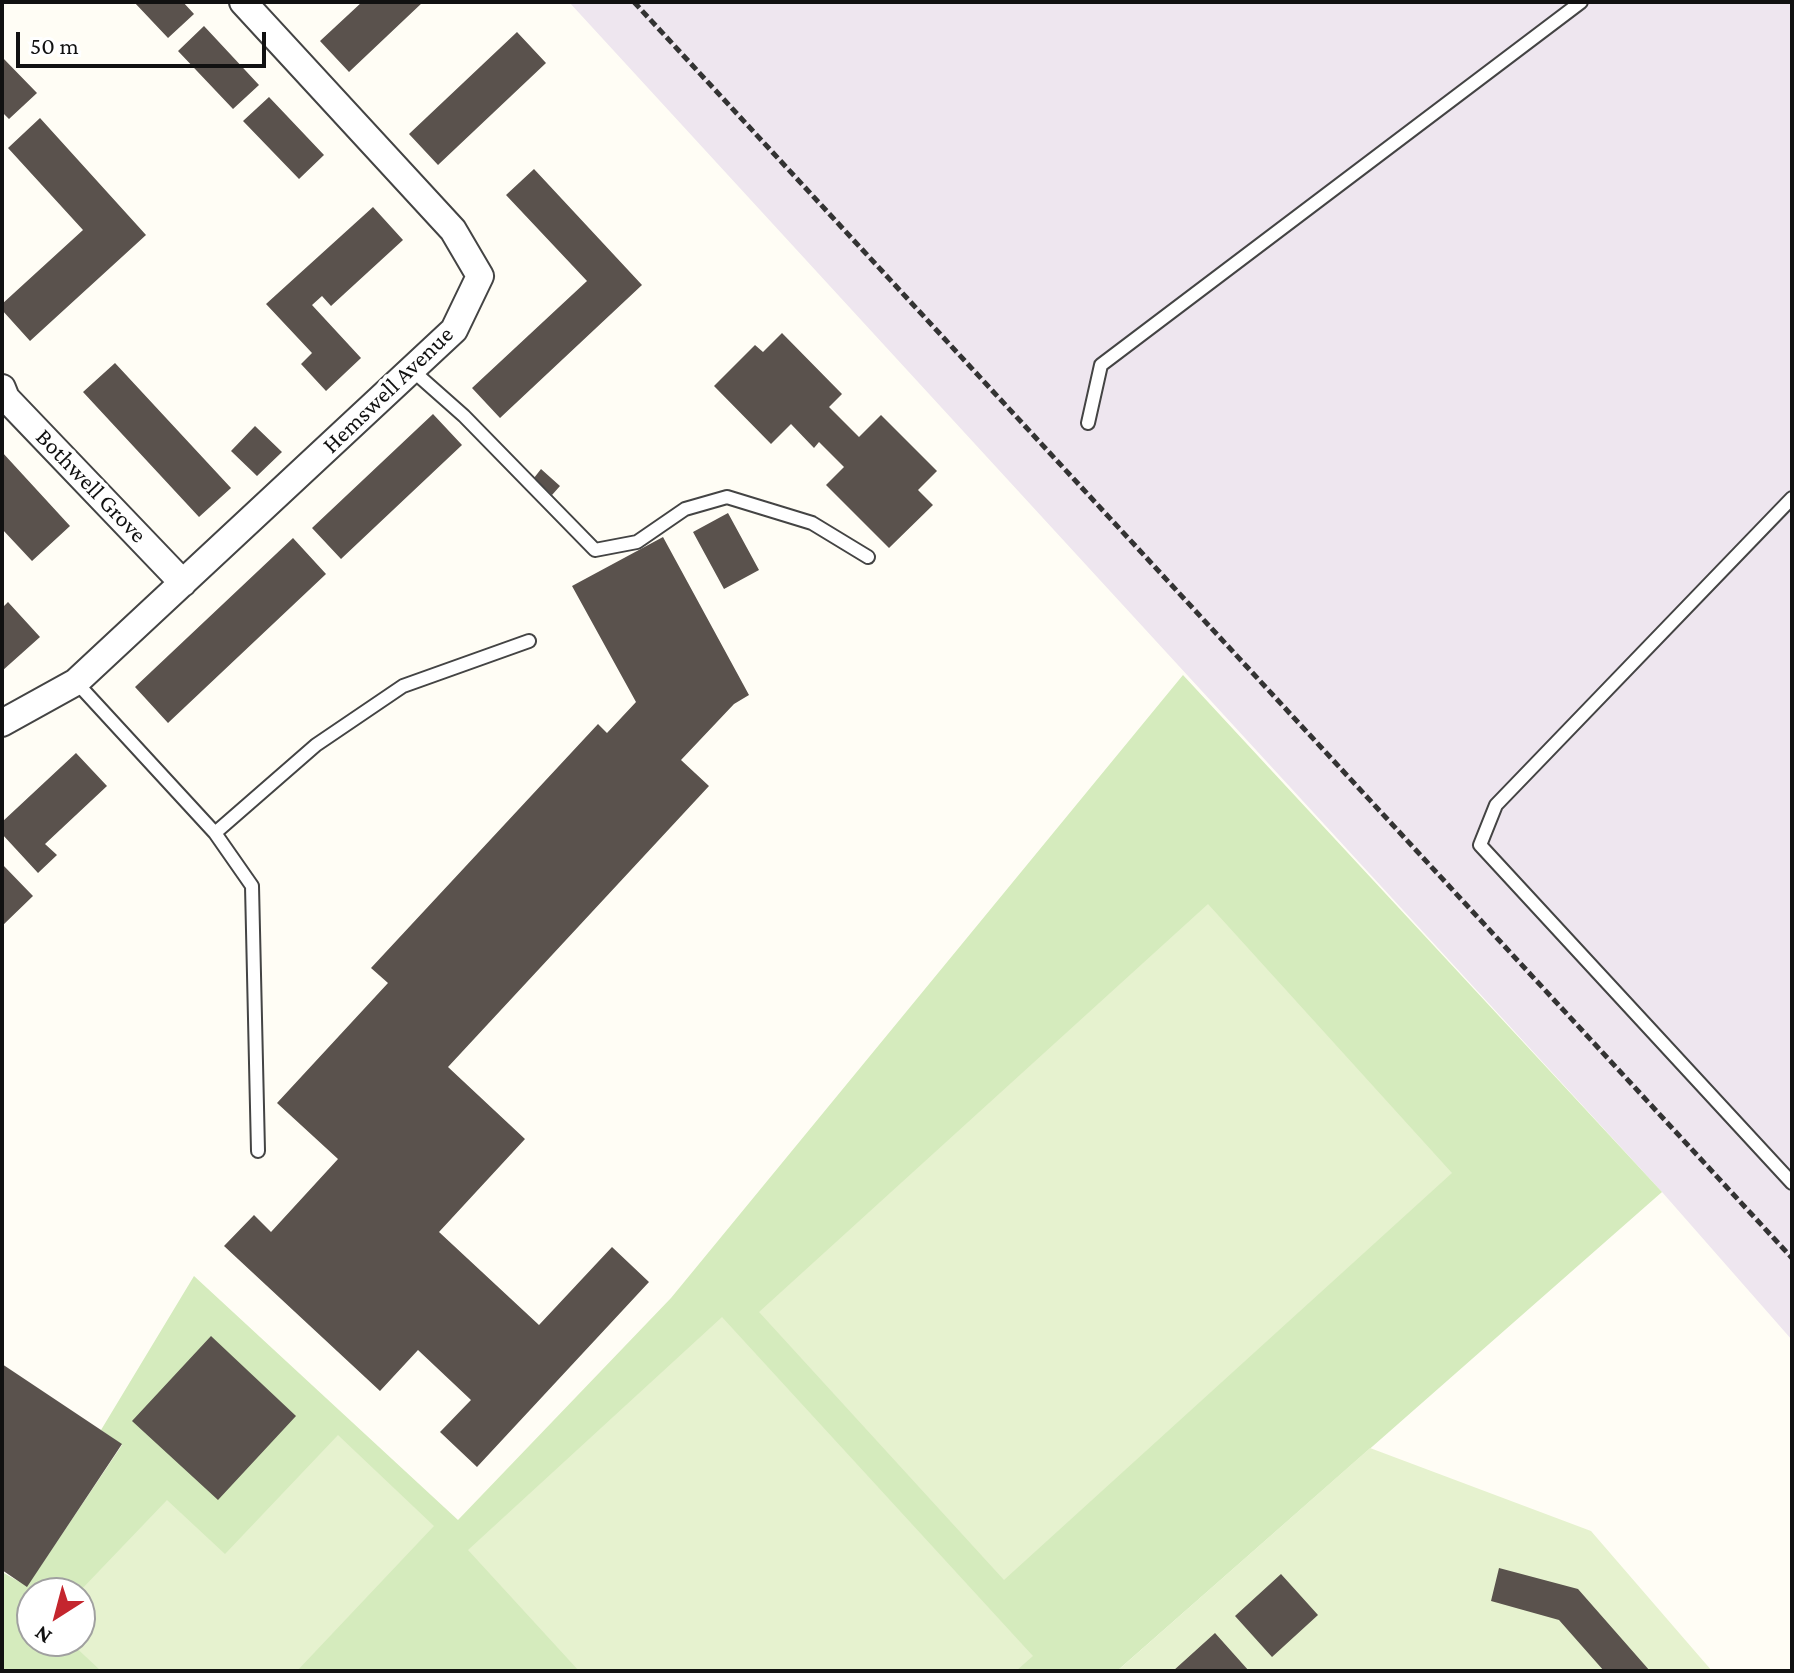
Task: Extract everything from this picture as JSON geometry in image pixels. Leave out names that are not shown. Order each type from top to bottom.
[{"type":"street","name":"Hemswell Avenue","points":[[2,723],[76,682],[412,370],[454,330],[480,276],[453,230],[243,2]]},
{"type":"street","name":"Bothwell Grove","points":[[2,388],[6,398],[183,583]]},
{"type":"lane","points":[[1088,423],[1101,365],[1581,2]]},
{"type":"lane","points":[[412,370],[464,416],[595,550],[637,542],[685,509],[727,497],[812,523],[868,557]]},
{"type":"lane","points":[[1792,498],[1496,805],[1480,845],[1792,1183]]},
{"type":"lane","points":[[215,833],[316,745],[403,686],[529,641]]},
{"type":"lane","points":[[76,682],[215,833],[252,886],[258,1151]]},
{"type":"path","points":[[634,2],[1792,1258]]},
{"type":"shaded area","points":[[569,2],[1792,2],[1792,1340],[1662,1192]]},
{"type":"green space","points":[[1183,675],[1662,1192],[1117,1671],[2,1671],[2,1572],[16,1580],[16,1657],[96,1657],[96,1577],[33,1577],[122,1445],[101,1430],[194,1276],[458,1520],[671,1298]]},
{"type":"green space","points":[[1208,904],[1452,1173],[1004,1580],[759,1312]]},
{"type":"green space","points":[[722,1317],[1033,1656],[1016,1671],[579,1671],[468,1550]]},
{"type":"green space","points":[[338,1435],[434,1526],[297,1671],[101,1671],[86,1657],[96,1657],[96,1577],[93,1577],[167,1500],[225,1554]]},
{"type":"green space","points":[[1370,1448],[1591,1531],[1712,1671],[1117,1671]]},
{"type":"building","points":[[134,2],[183,2],[194,14],[168,38]]},
{"type":"building","points":[[362,2],[423,2],[349,72],[320,41]]},
{"type":"building","points":[[204,26],[259,85],[233,109],[178,51]]},
{"type":"building","points":[[517,32],[546,63],[438,165],[409,134]]},
{"type":"building","points":[[2,57],[37,93],[9,119],[2,112]]},
{"type":"building","points":[[269,97],[324,155],[299,179],[243,121]]},
{"type":"building","points":[[40,118],[146,235],[30,341],[2,310],[2,304],[83,230],[8,148]]},
{"type":"building","points":[[534,169],[642,285],[500,418],[472,388],[587,281],[506,195]]},
{"type":"building","points":[[373,207],[403,240],[331,306],[322,296],[312,305],[361,358],[326,391],[301,364],[312,353],[266,304]]},
{"type":"building","points":[[782,333],[842,394],[829,407],[859,437],[881,415],[937,471],[918,490],[933,505],[889,548],[826,485],[844,467],[819,442],[814,448],[791,424],[771,444],[714,386],[755,345],[763,352]]},
{"type":"building","points":[[115,363],[231,488],[199,517],[83,392]]},
{"type":"building","points":[[433,414],[462,445],[341,559],[312,528]]},
{"type":"building","points":[[255,426],[282,452],[257,476],[231,451]]},
{"type":"building","points":[[2,452],[70,526],[32,561],[2,529]]},
{"type":"building","points":[[541,469],[560,486],[552,495],[534,478]]},
{"type":"building","points":[[728,513],[759,570],[724,589],[693,532]]},
{"type":"building","points":[[663,537],[749,695],[734,704],[681,760],[709,786],[448,1067],[525,1139],[439,1232],[539,1325],[612,1247],[649,1282],[477,1467],[440,1432],[471,1400],[418,1350],[380,1391],[224,1246],[254,1215],[271,1232],[338,1159],[277,1103],[388,983],[371,968],[598,724],[607,733],[636,702],[572,586]]},
{"type":"building","points":[[293,538],[326,574],[168,723],[135,687]]},
{"type":"building","points":[[8,602],[40,637],[2,671],[2,608]]},
{"type":"building","points":[[76,753],[107,786],[45,844],[57,855],[38,873],[2,834],[2,822]]},
{"type":"building","points":[[2,864],[33,896],[2,926]]},
{"type":"building","points":[[211,1336],[296,1416],[218,1500],[132,1421]]},
{"type":"building","points":[[2,1364],[122,1444],[34,1577],[16,1577],[16,1580],[2,1570]]},
{"type":"building","points":[[1499,1568],[1578,1589],[1650,1671],[1604,1671],[1559,1620],[1491,1601]]},
{"type":"building","points":[[1281,1574],[1318,1615],[1272,1657],[1235,1616]]},
{"type":"building","points":[[1215,1633],[1249,1671],[1173,1671]]}]
